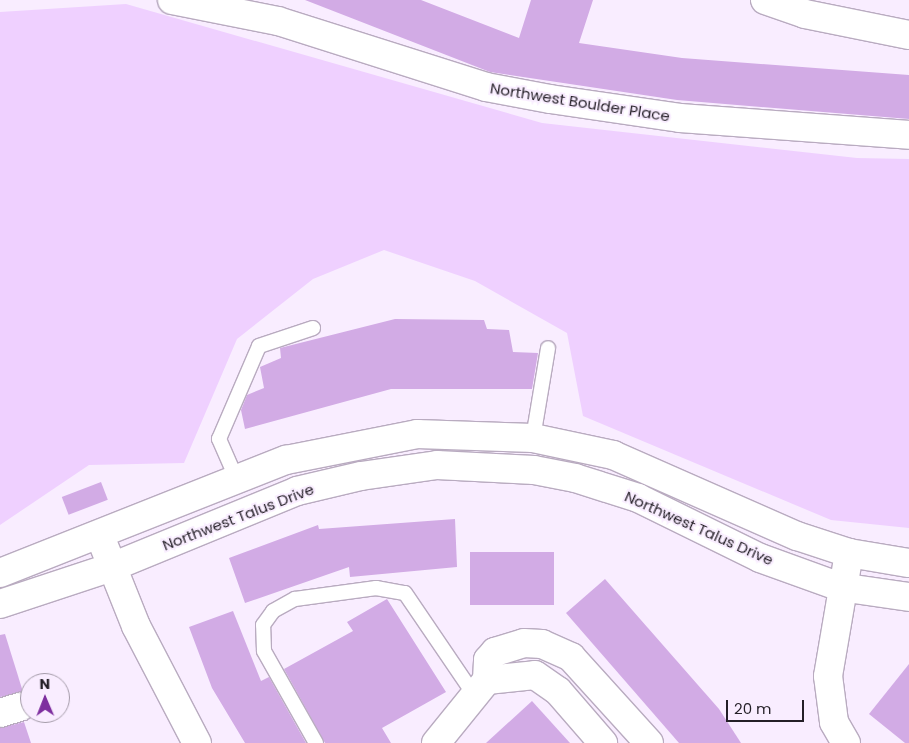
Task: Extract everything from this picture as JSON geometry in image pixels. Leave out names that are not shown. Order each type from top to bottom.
[{"type":"street","name":"Northwest Boulder Place","points":[[172,0],[278,21],[486,87],[550,99],[680,118],[909,135]]},
{"type":"street","points":[[765,0],[806,14],[909,36]]},
{"type":"street","points":[[0,573],[100,536],[286,460],[418,434],[533,438],[646,467],[797,536],[849,553],[909,563]]},
{"type":"street","name":"Northwest Talus Drive","points":[[0,604],[112,567],[296,492],[361,476],[437,465],[542,471],[638,498],[760,558],[840,588],[909,597]]},
{"type":"street","points":[[100,536],[136,626],[197,743]]},
{"type":"street","points":[[846,743],[828,701],[830,643],[840,588],[849,553]]},
{"type":"street","points":[[436,743],[481,688],[488,660],[501,649],[524,643],[555,648],[571,657],[649,743]]},
{"type":"street","points":[[481,688],[535,675],[558,691],[603,743]]},
{"type":"lane","points":[[236,480],[219,439],[259,346],[313,328]]},
{"type":"lane","points":[[533,438],[548,348]]},
{"type":"lane","points":[[316,743],[264,651],[263,625],[273,611],[295,599],[376,588],[405,593],[481,688]]},
{"type":"shaded area","points":[[126,4],[542,123],[857,158],[909,159],[909,528],[831,520],[583,416],[567,333],[475,281],[384,250],[313,279],[237,339],[184,463],[89,465],[0,525],[0,12]]},
{"type":"building","points":[[305,0],[421,0],[519,38],[531,0],[593,0],[579,43],[682,58],[909,75],[909,119],[677,100],[490,72]]},
{"type":"building","points":[[395,319],[484,320],[487,329],[509,330],[513,352],[538,353],[532,389],[391,389],[245,429],[241,410],[247,395],[264,388],[260,367],[281,358],[280,348]]},
{"type":"building","points":[[101,482],[108,500],[69,515],[62,497]]},
{"type":"building","points":[[455,519],[457,567],[350,577],[349,567],[245,603],[229,558],[318,525],[319,529]]},
{"type":"building","points":[[470,552],[554,552],[554,605],[470,605]]},
{"type":"building","points":[[605,579],[719,709],[741,743],[679,743],[566,613]]},
{"type":"building","points":[[387,599],[446,692],[382,728],[391,743],[325,743],[284,669],[353,631],[347,622]]},
{"type":"building","points":[[233,611],[261,681],[269,677],[306,743],[245,743],[212,688],[189,627]]},
{"type":"building","points":[[5,634],[20,682],[20,693],[0,697],[0,635]]},
{"type":"building","points":[[909,664],[909,743],[905,743],[869,714]]},
{"type":"building","points":[[532,701],[570,743],[486,743]]},
{"type":"building","points":[[24,723],[31,743],[0,743],[0,728]]}]
